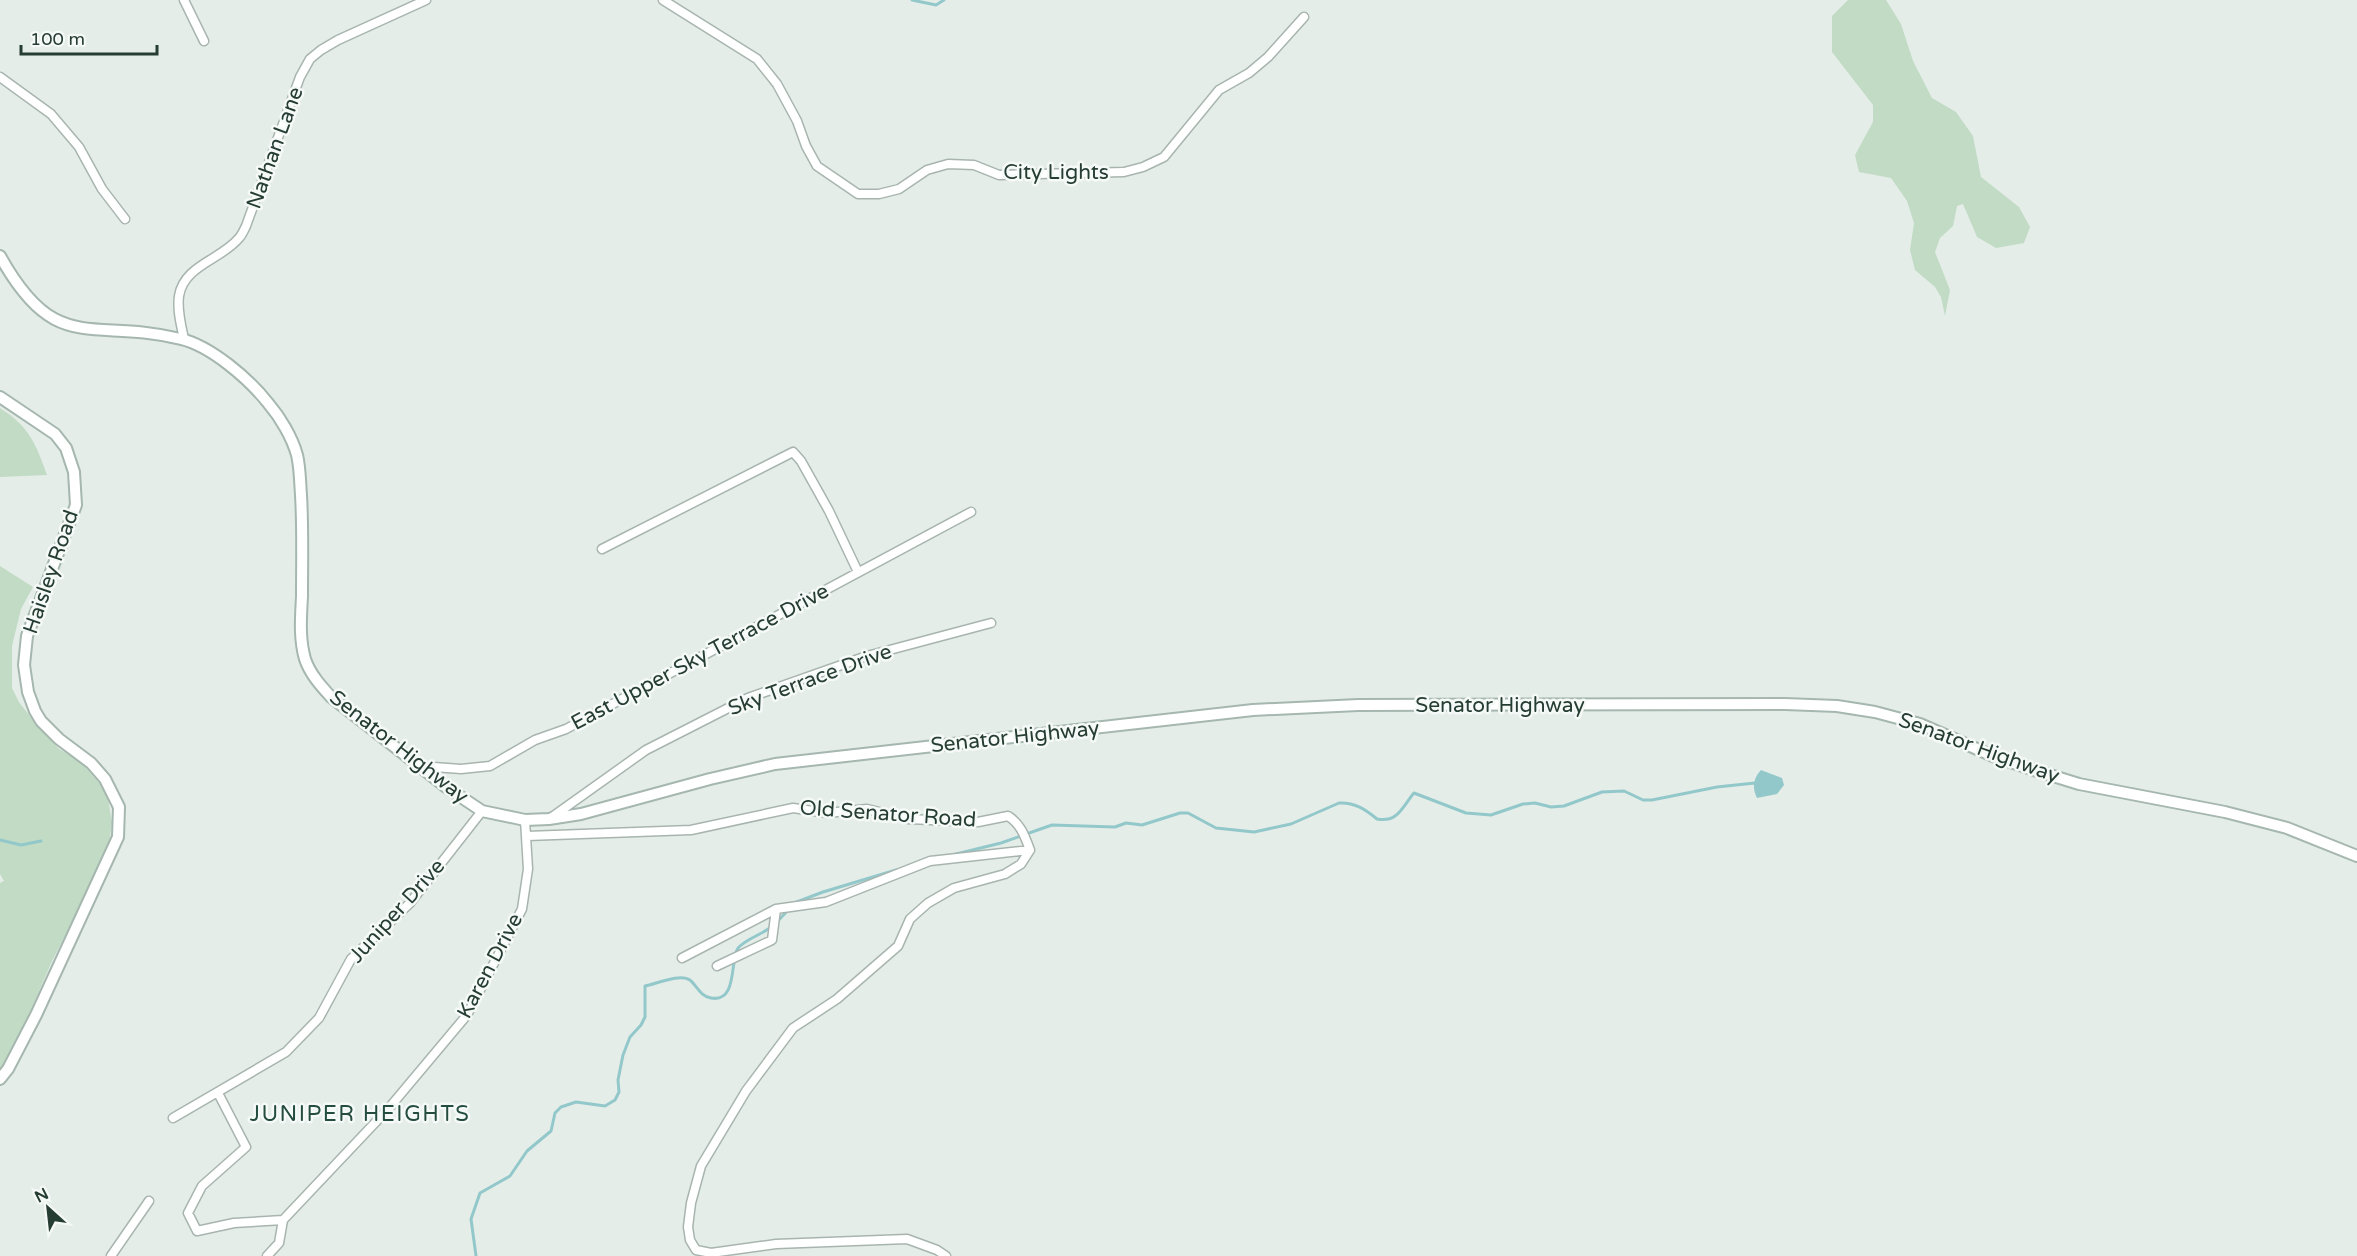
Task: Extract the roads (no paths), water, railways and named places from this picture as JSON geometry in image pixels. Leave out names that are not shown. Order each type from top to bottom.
[{"type":"street","points":[[184,0],[204,41]]},
{"type":"street","name":"Nathan Lane","points":[[184,339],[179,313],[179,297],[183,285],[189,274],[239,238],[246,226],[300,77],[310,59],[338,40],[426,0]]},
{"type":"street","name":"City Lights","points":[[663,0],[757,59],[777,84],[818,166],[858,194],[879,194],[899,189],[927,170],[948,164],[974,165],[999,175],[1124,171],[1143,167],[1164,157],[1219,90],[1249,73],[1268,57],[1304,17]]},
{"type":"street","points":[[0,77],[51,114],[79,147],[102,189],[125,219]]},
{"type":"street","name":"Senator Highway","points":[[0,256],[24,296],[44,315],[61,324],[184,339],[228,364],[256,389],[279,418],[297,454],[302,524],[301,639],[306,661],[317,681],[331,697],[446,787],[482,811],[525,820],[549,819],[581,814],[775,764],[1252,710],[1358,705],[1785,704],[1837,706],[1920,724],[1993,756],[2048,774],[2079,783],[2225,812],[2287,828],[2357,856]]},
{"type":"street","name":"Haisley Road","points":[[0,397],[55,434],[66,448],[74,472],[76,505],[27,636],[24,665],[28,692],[41,721],[59,739],[91,763],[105,779],[119,807],[118,837],[36,1015],[8,1069],[0,1079]]},
{"type":"street","points":[[602,549],[793,452],[801,461],[829,511],[858,572]]},
{"type":"street","name":"East Upper Sky Terrace Drive","points":[[420,766],[461,769],[490,766],[535,740],[566,729],[971,512]]},
{"type":"street","name":"Sky Terrace Drive","points":[[549,819],[646,750],[748,698],[867,656],[991,623]]},
{"type":"street","name":"Old Senator Road","points":[[527,836],[691,830],[793,808],[827,813],[867,809],[908,819],[978,822],[1008,816],[1025,834],[1030,850]]},
{"type":"street","name":"Juniper Drive","points":[[173,1118],[286,1052],[319,1018],[351,959],[410,903],[482,811]]},
{"type":"street","name":"Karen Drive","points":[[267,1256],[279,1244],[283,1220],[389,1108],[467,1015],[522,909],[528,869],[525,820]]},
{"type":"street","points":[[682,958],[776,909],[826,902],[930,861],[1030,850]]},
{"type":"street","points":[[946,1256],[938,1250],[907,1239],[776,1244],[711,1253],[696,1250],[690,1240],[688,1227],[691,1203],[701,1166],[746,1091],[793,1028],[837,999],[898,946],[910,919],[928,903],[954,888],[1005,874],[1021,864],[1030,850]]},
{"type":"street","points":[[717,966],[772,940],[776,909]]},
{"type":"street","points":[[218,1093],[246,1147],[202,1186],[188,1213],[197,1231],[234,1223],[283,1220]]},
{"type":"street","points":[[111,1256],[149,1201]]},
{"type":"water","points":[[1761,770],[1782,778],[1784,785],[1777,794],[1757,798],[1754,783]]},
{"type":"waterway","points":[[912,0],[936,5],[944,0]]},
{"type":"waterway","points":[[952,855],[1001,843],[1052,825],[1115,827],[1126,823],[1142,825],[1180,813],[1188,813],[1216,828],[1254,832],[1291,824],[1339,803],[1359,807],[1377,819],[1390,819],[1399,813],[1414,793],[1466,813],[1491,815],[1523,804],[1564,806],[1602,792],[1624,791],[1643,800],[1652,800],[1717,787],[1755,783]]},
{"type":"waterway","points":[[0,840],[21,845],[41,841]]},
{"type":"waterway","points":[[794,903],[896,870]]},
{"type":"waterway","points":[[776,923],[790,908]]},
{"type":"waterway","points":[[476,1256],[471,1219],[480,1193],[510,1176],[527,1151],[551,1131],[555,1113],[561,1107],[576,1102],[605,1106],[615,1100],[619,1092],[618,1080],[623,1055],[630,1037],[645,1017],[645,986],[674,978],[686,978],[704,995],[720,998],[730,987],[736,952],[739,947],[771,927]]},
{"type":"district","name":"JUNIPER HEIGHTS","points":[[360,1114]]}]
